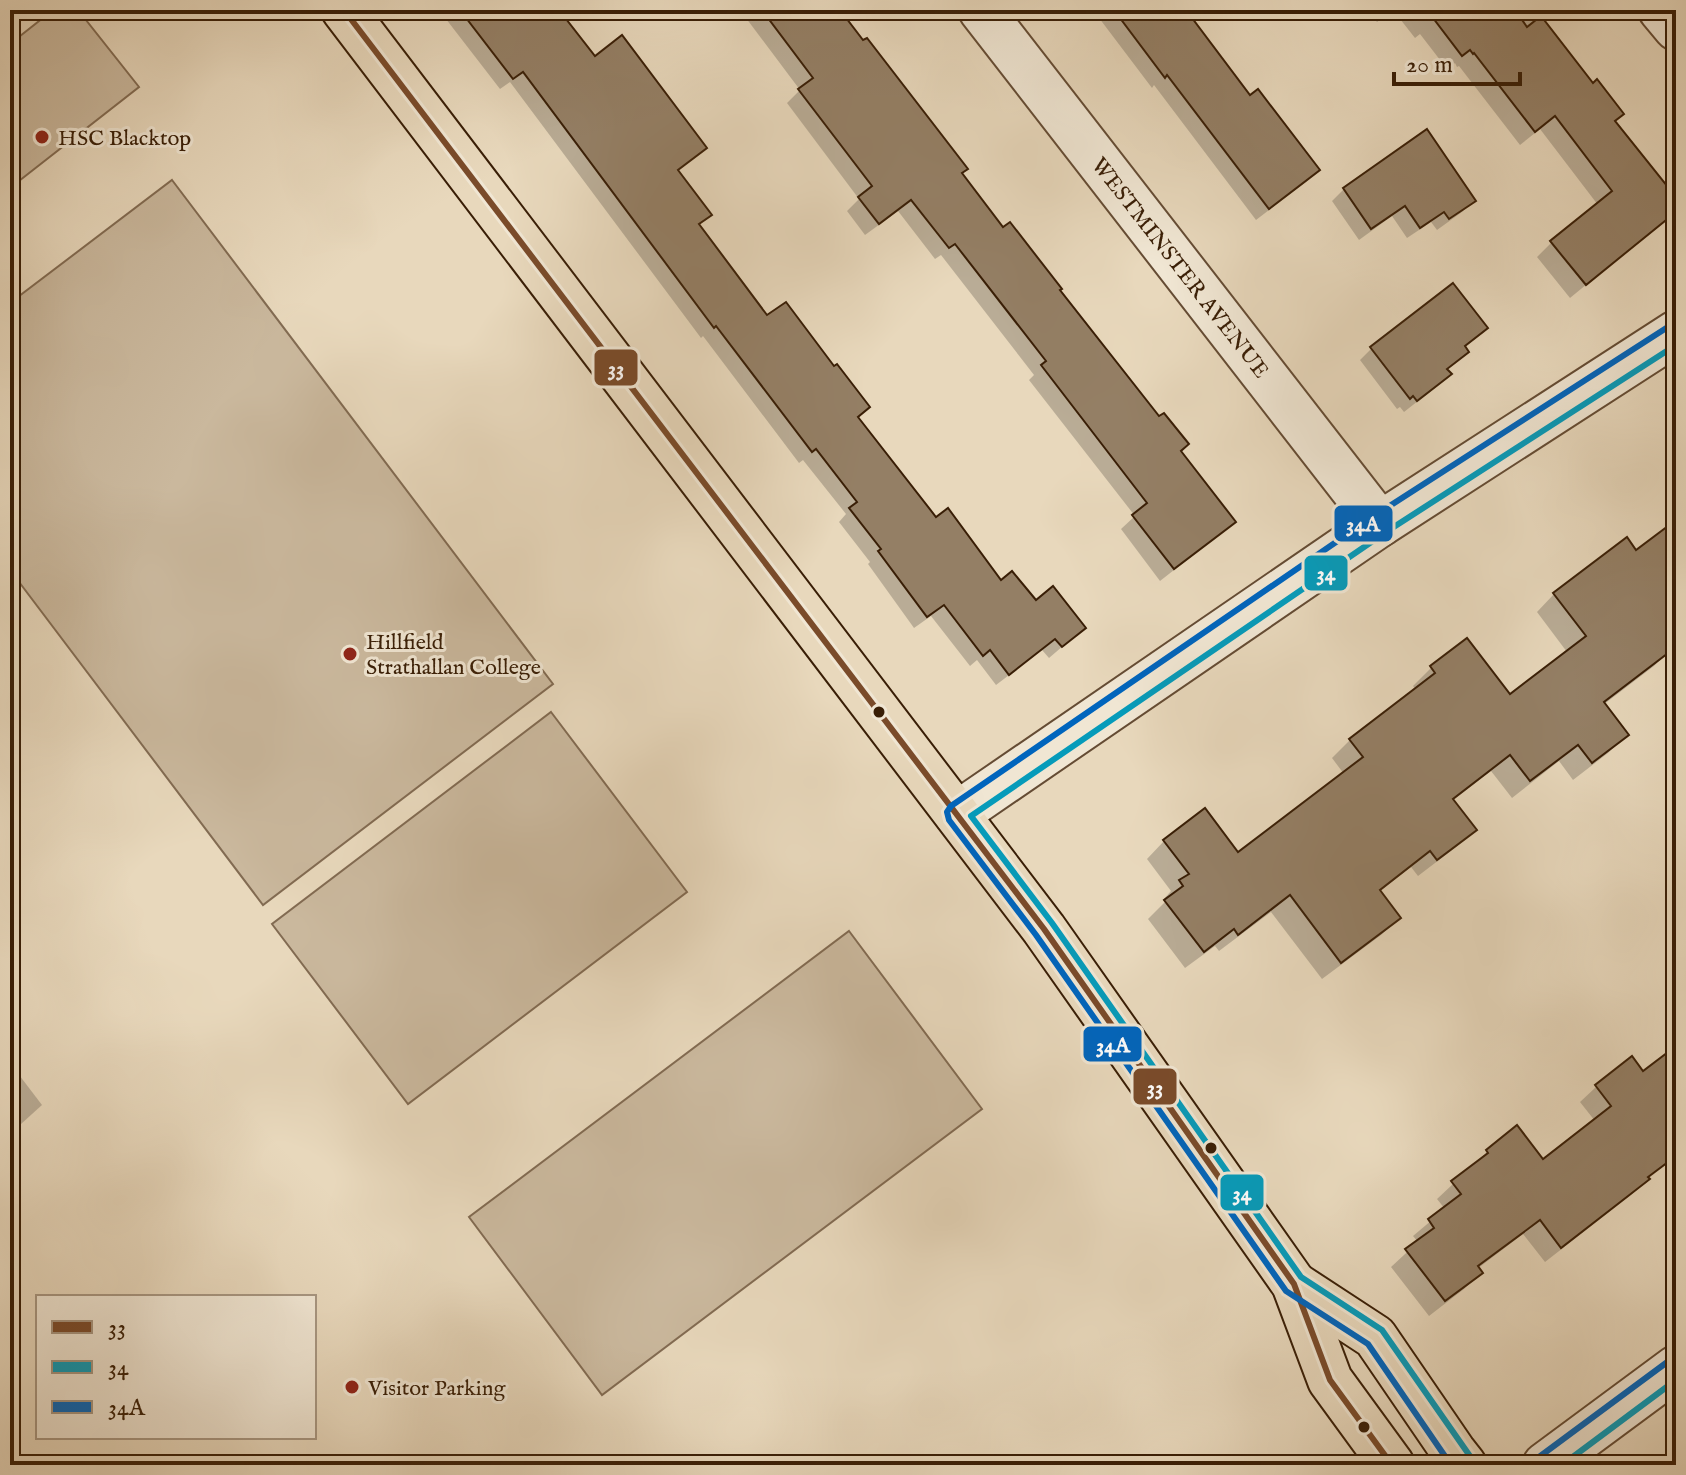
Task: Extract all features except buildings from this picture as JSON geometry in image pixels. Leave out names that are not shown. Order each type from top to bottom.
[{"type":"main road","points":[[344,10],[1044,929],[1294,1284],[1330,1380],[1392,1465]]},
{"type":"main road","points":[[1294,1284],[1375,1337],[1464,1465]]},
{"type":"street","name":"WESTMINSTER AVENUE","points":[[981,10],[1380,524]]},
{"type":"street","points":[[1661,10],[1676,28]]},
{"type":"street","points":[[957,814],[1380,524],[1676,333]]},
{"type":"street","points":[[1545,1465],[1676,1368]]},
{"type":"shaded area","name":"HSC Blacktop","points":[[53,10],[78,10],[139,87],[10,188],[10,44]]},
{"type":"shaded area","points":[[172,180],[553,684],[263,905],[10,570],[10,303]]},
{"type":"shaded area","points":[[551,712],[687,892],[408,1104],[272,924]]},
{"type":"shaded area","points":[[849,931],[982,1109],[602,1395],[469,1217]]},
{"type":"transit line","name":"33","points":[[344,10],[1044,929],[1294,1284],[1330,1380],[1392,1465]]},
{"type":"transit line","name":"34A","points":[[1451,1465],[1368,1344],[1286,1291],[1036,935],[949,820],[947,812],[951,806],[1374,516],[1671,325]]},
{"type":"transit line","name":"34","points":[[1472,1459],[1382,1330],[1301,1277],[1052,923],[971,816],[1386,532],[1676,345]]},
{"type":"transit line","name":"34A","points":[[1539,1457],[1670,1360]]},
{"type":"transit line","name":"34","points":[[1562,1465],[1676,1380]]},
{"type":"place","name":"HSC Blacktop","points":[[42,137]]},
{"type":"place","name":"Hillfield Strathallan College","points":[[350,654]]},
{"type":"place","name":"Visitor Parking","points":[[352,1387]]}]
